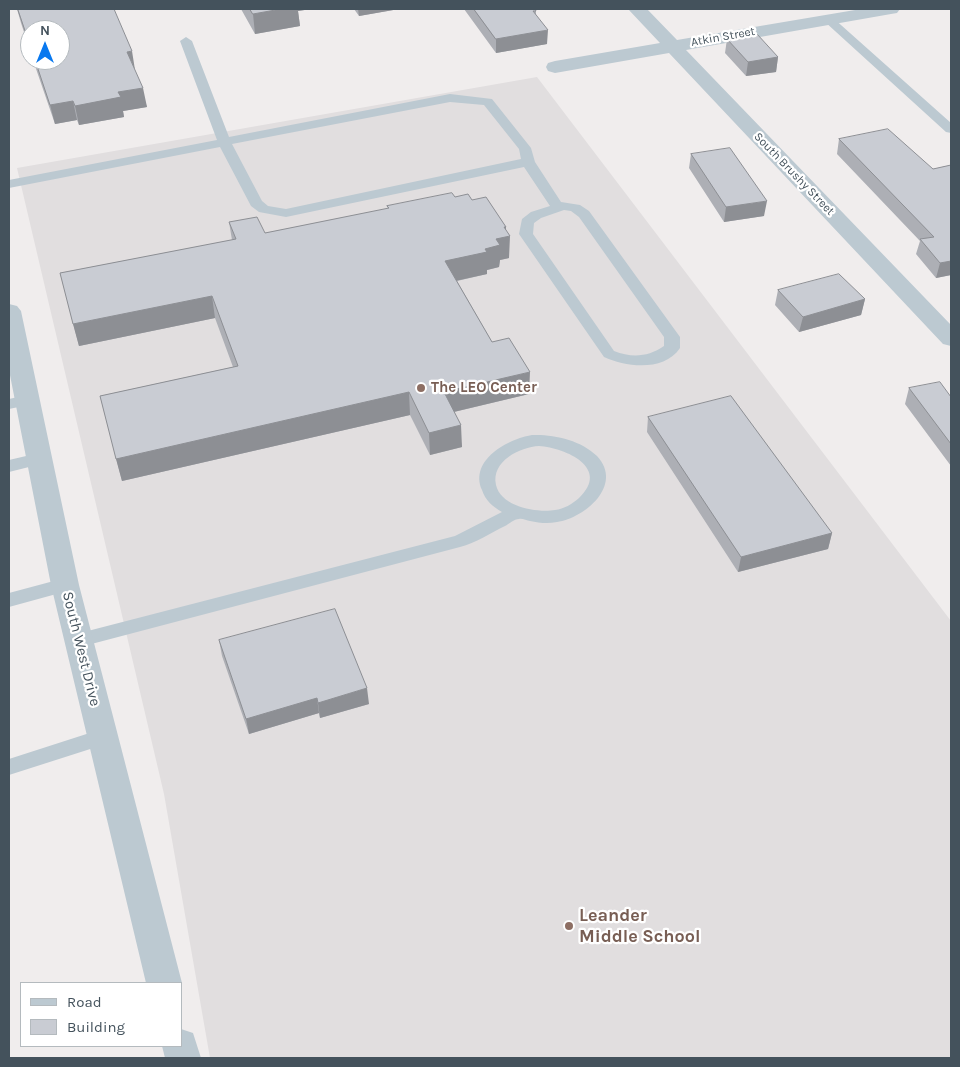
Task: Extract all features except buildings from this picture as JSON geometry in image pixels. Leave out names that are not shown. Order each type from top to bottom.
[{"type":"street","name":"South Brushy Street","points":[[637,9],[670,46],[951,339]]},
{"type":"street","name":"Atkin Street","points":[[556,67],[891,9]]},
{"type":"street","name":"South West Drive","points":[[9,311],[18,402],[39,459],[65,585],[164,982]]},
{"type":"lane","points":[[828,20],[951,129]]},
{"type":"lane","points":[[186,41],[225,143],[256,203],[264,209],[286,213],[528,162]]},
{"type":"lane","points":[[9,184],[450,98],[476,99],[488,102],[524,148],[528,156],[528,162],[557,207]]},
{"type":"lane","points":[[557,207],[575,208],[584,214],[672,337],[672,348],[661,357],[639,361],[621,360],[609,354],[526,234],[527,222],[536,214],[557,207]]},
{"type":"lane","points":[[80,640],[460,541],[517,512],[538,517],[561,516],[580,508],[593,496],[598,482],[595,467],[584,454],[567,445],[554,442],[526,442],[507,449],[494,460],[488,474],[490,489],[500,502],[517,512]]},
{"type":"lane","points":[[9,466],[39,459]]},
{"type":"lane","points":[[9,600],[65,585]]},
{"type":"lane","points":[[9,767],[102,737]]},
{"type":"shaded area","points":[[537,77],[951,621],[951,1058],[210,1058],[164,794],[17,168]]},
{"type":"place","name":"The LEO Center","points":[[421,388]]},
{"type":"place","name":"Leander Middle School","points":[[569,926]]}]
